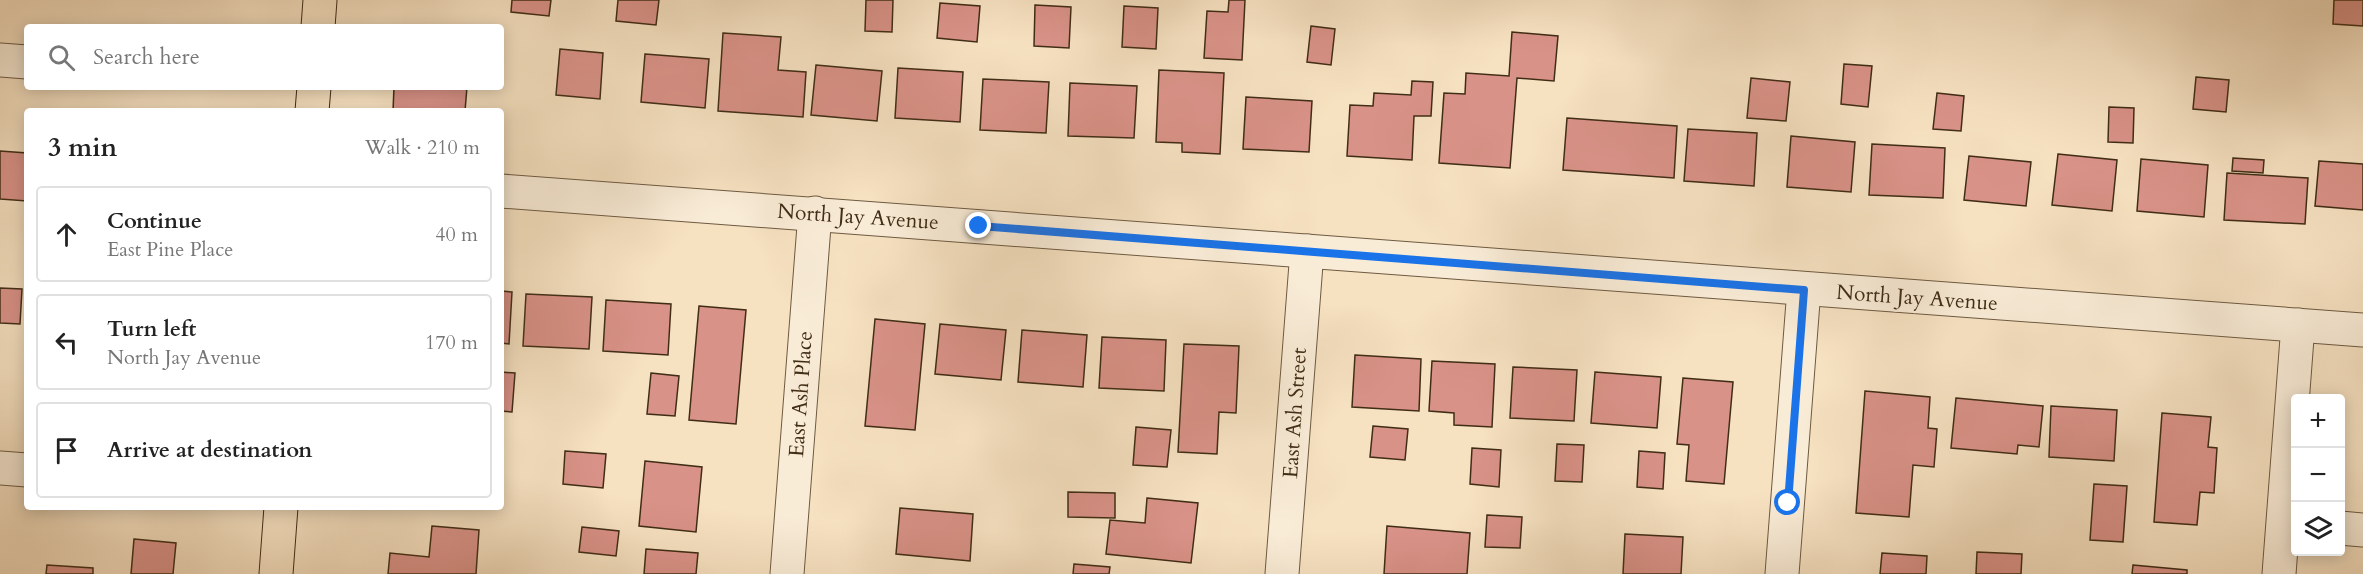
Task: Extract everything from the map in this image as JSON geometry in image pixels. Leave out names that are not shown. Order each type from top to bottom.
[{"type":"main road","points":[[318,24],[320,0]]},
{"type":"main road","points":[[312,108],[314,90]]},
{"type":"main road","points":[[276,574],[281,510]]},
{"type":"street","points":[[0,60],[24,62]]},
{"type":"street","name":"North Jay Avenue","points":[[504,191],[2363,330]]},
{"type":"street","name":"East Ash Place","points":[[787,574],[815,213]]},
{"type":"street","name":"East Ash Street","points":[[1282,574],[1307,251]]},
{"type":"street","points":[[1782,574],[1804,290]]},
{"type":"street","points":[[2279,574],[2289,524],[2298,325]]},
{"type":"street","points":[[0,468],[24,470]]},
{"type":"street","points":[[2345,528],[2363,530]]},
{"type":"building","points":[[512,0],[551,0],[549,16],[511,12]]},
{"type":"building","points":[[618,0],[659,0],[656,25],[616,21]]},
{"type":"building","points":[[866,0],[893,0],[892,32],[865,31]]},
{"type":"building","points":[[1229,0],[1245,0],[1242,60],[1204,58],[1207,11],[1228,12]]},
{"type":"building","points":[[2334,0],[2363,0],[2363,26],[2333,24]]},
{"type":"building","points":[[940,3],[980,6],[977,42],[937,38]]},
{"type":"building","points":[[1035,5],[1071,7],[1069,48],[1034,46]]},
{"type":"building","points":[[1124,6],[1158,8],[1156,49],[1122,47]]},
{"type":"building","points":[[1311,26],[1335,29],[1331,65],[1307,62]]},
{"type":"building","points":[[1512,32],[1558,36],[1554,81],[1517,78],[1510,168],[1439,163],[1444,93],[1465,94],[1466,73],[1509,76]]},
{"type":"building","points":[[723,33],[781,37],[778,70],[806,72],[803,117],[718,111]]},
{"type":"building","points":[[560,49],[603,53],[600,99],[556,95]]},
{"type":"building","points":[[645,54],[709,59],[705,108],[641,102]]},
{"type":"building","points":[[1844,64],[1872,66],[1868,107],[1841,104]]},
{"type":"building","points":[[816,65],[882,71],[877,121],[811,115]]},
{"type":"building","points":[[898,68],[963,72],[960,122],[895,118]]},
{"type":"building","points":[[1159,70],[1224,73],[1220,154],[1182,152],[1182,143],[1156,142]]},
{"type":"building","points":[[2196,77],[2229,80],[2226,112],[2193,109]]},
{"type":"building","points":[[1751,78],[1790,82],[1786,121],[1747,118]]},
{"type":"building","points":[[983,79],[1049,82],[1046,133],[980,130]]},
{"type":"building","points":[[1412,81],[1433,82],[1431,116],[1414,116],[1412,160],[1347,156],[1350,105],[1373,106],[1374,93],[1411,95]]},
{"type":"building","points":[[1070,83],[1137,86],[1134,138],[1068,136]]},
{"type":"building","points":[[394,90],[467,90],[465,108],[393,108]]},
{"type":"building","points":[[1937,93],[1964,96],[1961,131],[1933,129]]},
{"type":"building","points":[[1246,97],[1312,101],[1309,152],[1243,149]]},
{"type":"building","points":[[2109,107],[2134,108],[2133,143],[2108,142]]},
{"type":"building","points":[[1567,118],[1677,126],[1674,178],[1563,170]]},
{"type":"building","points":[[1688,129],[1757,133],[1754,186],[1684,181]]},
{"type":"building","points":[[1791,136],[1855,142],[1851,192],[1787,187]]},
{"type":"building","points":[[1872,144],[1945,148],[1943,198],[1869,195]]},
{"type":"building","points":[[0,151],[24,153],[24,201],[0,199]]},
{"type":"building","points":[[2058,154],[2117,160],[2112,211],[2052,205]]},
{"type":"building","points":[[1969,156],[2031,162],[2026,206],[1964,200]]},
{"type":"building","points":[[2233,158],[2264,160],[2263,173],[2232,171]]},
{"type":"building","points":[[2141,159],[2208,165],[2204,217],[2137,211]]},
{"type":"building","points":[[2319,161],[2363,164],[2363,210],[2315,206]]},
{"type":"building","points":[[2227,173],[2308,178],[2305,224],[2224,220]]},
{"type":"building","points":[[0,288],[22,289],[20,324],[0,323]]},
{"type":"building","points":[[504,291],[512,292],[509,344],[504,343]]},
{"type":"building","points":[[526,294],[592,297],[589,349],[523,346]]},
{"type":"building","points":[[606,300],[671,304],[668,355],[603,351]]},
{"type":"building","points":[[699,306],[746,310],[736,424],[689,420]]},
{"type":"building","points":[[875,319],[925,324],[915,430],[865,426]]},
{"type":"building","points":[[940,324],[1006,330],[1001,380],[935,374]]},
{"type":"building","points":[[1022,330],[1087,335],[1083,387],[1018,382]]},
{"type":"building","points":[[1102,337],[1166,340],[1164,391],[1099,388]]},
{"type":"building","points":[[1184,344],[1239,346],[1236,413],[1219,412],[1217,454],[1178,452]]},
{"type":"building","points":[[1355,355],[1421,359],[1419,411],[1352,407]]},
{"type":"building","points":[[1432,361],[1495,364],[1492,427],[1454,425],[1454,413],[1429,411]]},
{"type":"building","points":[[1513,367],[1577,370],[1574,421],[1510,418]]},
{"type":"building","points":[[504,372],[515,373],[512,412],[504,411]]},
{"type":"building","points":[[1595,372],[1661,377],[1657,428],[1591,423]]},
{"type":"building","points":[[651,373],[679,376],[675,416],[647,414]]},
{"type":"building","points":[[1683,378],[1733,382],[1724,484],[1686,481],[1689,445],[1677,444]]},
{"type":"building","points":[[1865,391],[1930,397],[1928,428],[1937,429],[1934,467],[1913,465],[1909,517],[1856,513]]},
{"type":"building","points":[[1956,398],[2043,406],[2039,447],[2018,445],[2017,454],[1951,448]]},
{"type":"building","points":[[2051,406],[2117,410],[2114,461],[2049,457]]},
{"type":"building","points":[[2162,413],[2211,417],[2208,447],[2217,448],[2214,493],[2200,492],[2197,525],[2154,522]]},
{"type":"building","points":[[1373,426],[1408,429],[1405,460],[1370,457]]},
{"type":"building","points":[[1136,427],[1171,430],[1167,467],[1133,465]]},
{"type":"building","points":[[1557,444],[1584,445],[1582,482],[1555,481]]},
{"type":"building","points":[[1472,448],[1501,450],[1499,487],[1470,484]]},
{"type":"building","points":[[565,451],[606,454],[603,488],[563,484]]},
{"type":"building","points":[[1639,451],[1665,453],[1663,489],[1637,487]]},
{"type":"building","points":[[645,461],[702,467],[696,532],[639,526]]},
{"type":"building","points":[[2094,484],[2127,486],[2123,542],[2090,540]]},
{"type":"building","points":[[1068,492],[1115,493],[1115,518],[1068,517]]},
{"type":"building","points":[[1147,498],[1198,503],[1191,563],[1106,554],[1110,520],[1145,523]]},
{"type":"building","points":[[900,508],[973,514],[970,561],[896,554]]},
{"type":"building","points":[[1487,515],[1522,517],[1520,548],[1485,547]]},
{"type":"building","points":[[432,526],[479,530],[476,574],[388,574],[390,553],[429,557]]},
{"type":"building","points":[[1387,526],[1470,533],[1467,574],[1384,574]]},
{"type":"building","points":[[582,527],[619,531],[616,556],[579,552]]},
{"type":"building","points":[[1625,534],[1683,537],[1681,574],[1623,574]]},
{"type":"building","points":[[134,539],[176,543],[173,574],[131,574]]},
{"type":"building","points":[[646,549],[698,553],[696,574],[644,574]]},
{"type":"building","points":[[1977,552],[2022,554],[2021,574],[1976,574]]},
{"type":"building","points":[[1882,553],[1927,556],[1926,574],[1880,574]]},
{"type":"building","points":[[1074,564],[1110,567],[1109,574],[1073,574]]},
{"type":"building","points":[[47,565],[93,568],[93,574],[46,574]]},
{"type":"building","points":[[2133,565],[2187,570],[2187,574],[2132,574]]},
{"type":"route","points":[[979,226],[1804,290],[1788,503]]}]
